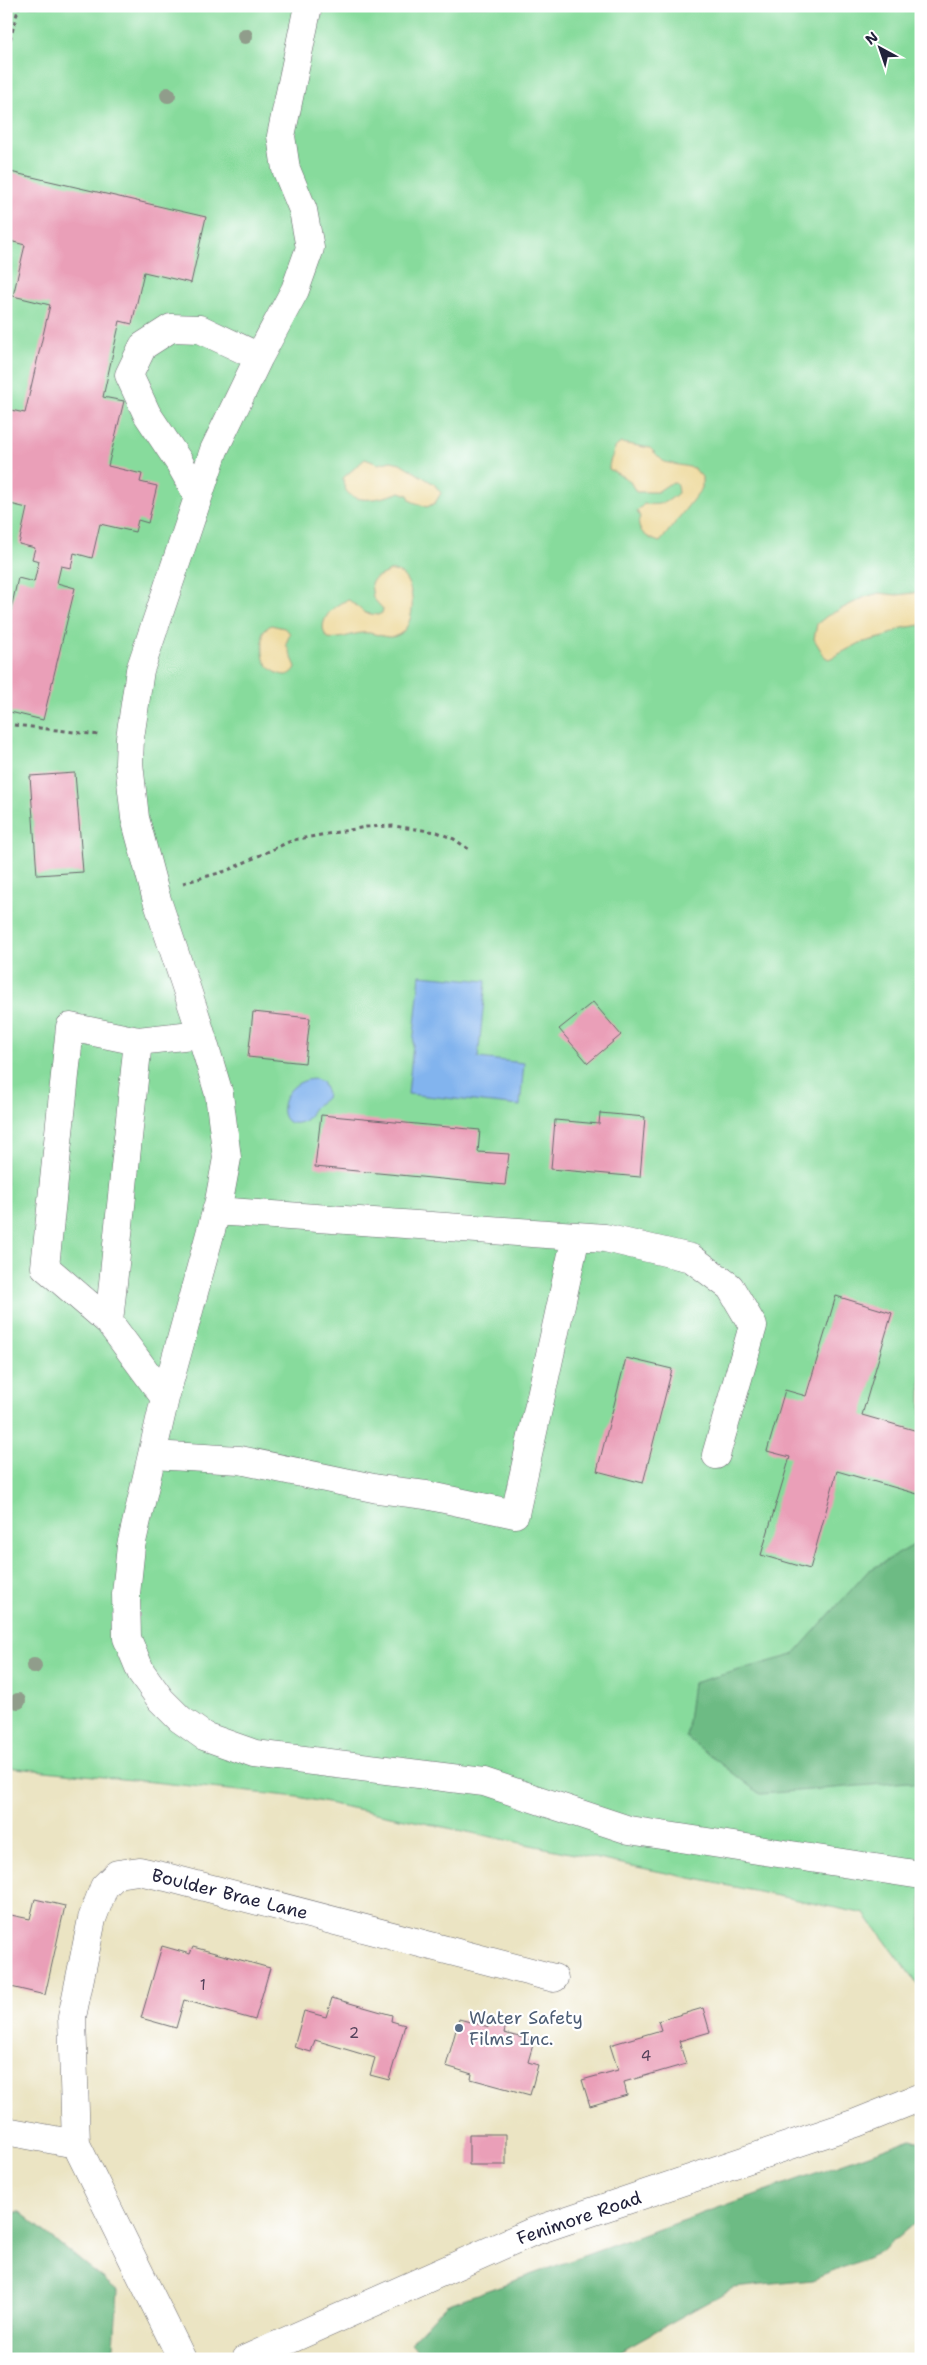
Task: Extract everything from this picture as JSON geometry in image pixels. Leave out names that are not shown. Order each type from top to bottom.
[{"type":"street","points":[[308,6],[281,136],[286,169],[303,210],[310,248],[295,290],[259,357],[214,450],[140,670],[130,738],[129,763],[135,818],[154,892],[219,1094],[227,1158],[216,1212],[165,1398],[131,1546],[126,1594],[127,1638],[141,1672],[161,1700],[180,1720],[204,1736],[255,1754],[484,1782],[629,1830],[917,1880]]},
{"type":"street","points":[[198,496],[179,462],[147,414],[129,375],[143,346],[171,328],[200,330],[259,357]]},
{"type":"street","points":[[165,1398],[109,1322],[45,1267],[70,1027],[138,1042],[201,1034]]},
{"type":"street","points":[[109,1322],[138,1042]]},
{"type":"street","points":[[216,1212],[605,1238],[691,1258],[730,1286],[753,1326],[716,1455]]},
{"type":"street","points":[[152,1456],[240,1460],[378,1489],[426,1495],[515,1514],[576,1236]]},
{"type":"street","name":"Boulder Brae Lane","points":[[182,2359],[76,2144],[72,2016],[92,1919],[104,1886],[117,1874],[139,1871],[554,1978]]},
{"type":"street","name":"Fenimore Road","points":[[246,2359],[532,2232],[856,2124],[921,2097]]},
{"type":"street","points":[[6,2131],[76,2144]]},
{"type":"path","points":[[6,55],[19,6]]},
{"type":"path","points":[[6,724],[130,738]]},
{"type":"path","points":[[154,892],[226,871],[293,840],[366,827],[393,826],[437,832],[454,839],[470,850]]},
{"type":"green space","points":[[6,6],[921,6],[921,1989],[865,1914],[298,1797],[6,1767]]},
{"type":"green space","points":[[921,1541],[921,1786],[908,1782],[760,1794],[686,1737],[693,1683],[793,1655],[868,1571]]},
{"type":"green space","points":[[911,2139],[921,2142],[921,2217],[881,2252],[812,2280],[733,2288],[618,2352],[615,2359],[425,2359],[410,2343],[446,2305]]},
{"type":"green space","points":[[20,2212],[118,2291],[113,2359],[6,2359],[6,2213]]},
{"type":"sand","points":[[621,443],[650,448],[664,462],[694,468],[702,477],[702,488],[660,542],[651,539],[643,533],[639,526],[640,517],[637,511],[644,504],[666,502],[678,493],[677,485],[675,483],[669,484],[657,492],[636,492],[629,480],[609,469],[614,448]]},
{"type":"sand","points":[[365,459],[378,464],[391,461],[400,463],[434,484],[441,493],[435,503],[427,507],[411,501],[408,495],[400,492],[374,499],[356,498],[349,494],[345,488],[343,478]]},
{"type":"sand","points":[[390,571],[399,573],[406,579],[410,588],[412,611],[404,631],[392,637],[366,633],[328,638],[324,633],[324,621],[337,605],[343,602],[349,600],[365,613],[378,615],[382,613],[383,609],[373,598],[371,583],[375,578]]},
{"type":"sand","points":[[921,592],[921,625],[902,628],[884,637],[860,643],[829,659],[825,657],[814,639],[817,624],[827,616],[865,597],[879,593],[897,595]]},
{"type":"sand","points":[[271,625],[284,628],[290,633],[286,644],[296,667],[289,674],[279,674],[274,671],[264,659],[263,631]]},
{"type":"water","points":[[420,975],[486,981],[478,1058],[524,1063],[520,1106],[408,1094]]},
{"type":"water","points":[[314,1079],[322,1082],[327,1093],[326,1098],[315,1107],[304,1121],[292,1123],[286,1120],[283,1113],[283,1105],[286,1096],[292,1088],[302,1082]]},
{"type":"building","points":[[6,171],[206,217],[191,283],[144,272],[132,324],[120,321],[103,397],[124,401],[108,466],[142,474],[140,482],[157,486],[148,523],[138,520],[135,532],[100,524],[92,558],[74,553],[71,568],[61,566],[57,583],[75,588],[43,720],[6,711],[6,612],[10,613],[18,578],[34,582],[39,561],[32,559],[35,548],[19,544],[27,508],[6,503],[6,409],[25,413],[50,305],[13,296],[25,245],[6,240]]},
{"type":"building","points":[[75,773],[83,872],[37,875],[30,776]]},
{"type":"building","points":[[593,1002],[621,1035],[588,1063],[559,1029]]},
{"type":"building","points":[[253,1012],[310,1018],[305,1063],[248,1057]]},
{"type":"building","points":[[600,1113],[645,1117],[640,1177],[551,1169],[555,1120],[599,1124]]},
{"type":"building","points":[[321,1115],[480,1130],[478,1152],[509,1154],[505,1185],[315,1167]]},
{"type":"building","points":[[836,1296],[892,1313],[862,1415],[921,1432],[921,1495],[837,1471],[810,1569],[761,1555],[790,1457],[767,1451],[785,1390],[806,1396]]},
{"type":"building","points":[[626,1358],[672,1369],[643,1483],[597,1471]]},
{"type":"building","points":[[35,1899],[65,1906],[45,1995],[11,1987],[12,1980],[6,1979],[6,1914],[30,1919]]},
{"type":"building","points":[[162,1946],[190,1954],[193,1947],[270,1968],[255,2020],[184,2000],[176,2028],[141,2018]]},
{"type":"building","points":[[332,1998],[392,2015],[391,2021],[405,2025],[389,2080],[370,2075],[375,2058],[315,2040],[311,2052],[294,2047],[304,2011],[326,2017]]},
{"type":"building","points":[[703,2008],[710,2032],[679,2041],[686,2064],[624,2082],[627,2095],[590,2106],[582,2080],[618,2070],[610,2045],[661,2030],[658,2021]]},
{"type":"building","points":[[459,2019],[489,2027],[491,2020],[506,2024],[504,2033],[534,2041],[528,2062],[538,2065],[530,2095],[471,2079],[472,2074],[446,2066]]},
{"type":"building","points":[[469,2134],[506,2134],[506,2165],[469,2165]]},
{"type":"place","name":"Water Safety Films Inc.","points":[[459,2028]]}]
